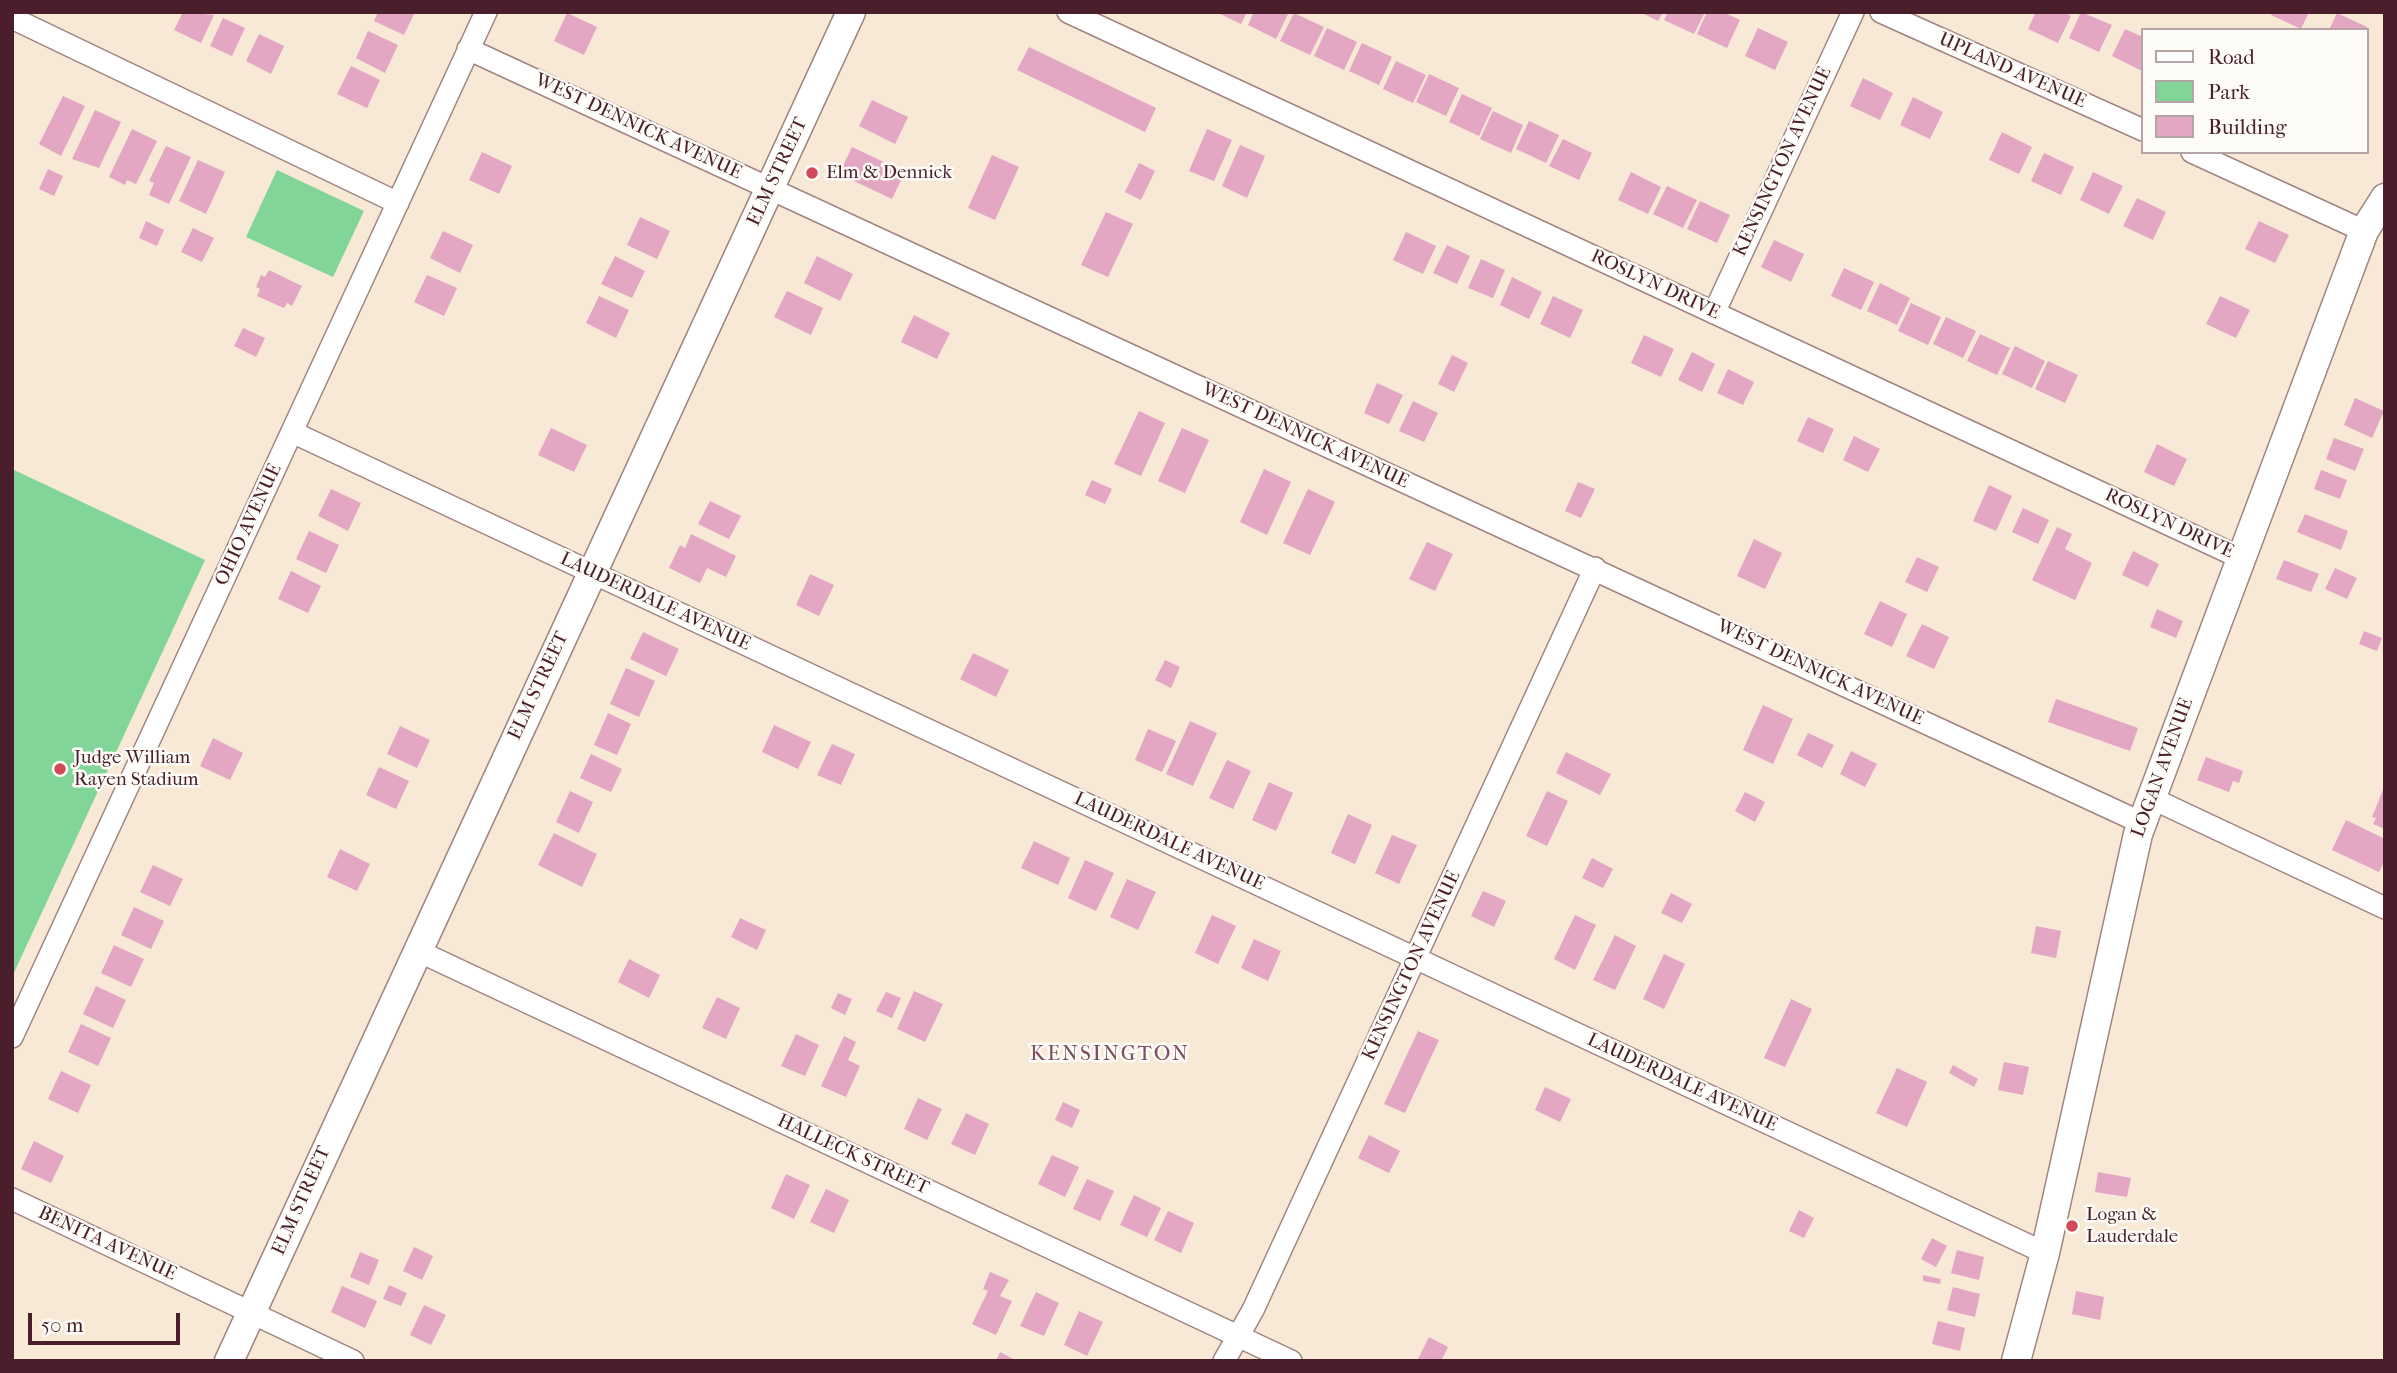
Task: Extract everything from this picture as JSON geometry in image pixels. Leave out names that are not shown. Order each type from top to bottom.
[{"type":"street","name":"OHIO AVENUE","points":[[12,1037],[486,12]]},
{"type":"street","name":"ELM STREET","points":[[229,1361],[416,950],[851,12]]},
{"type":"street","name":"ROSLYN DRIVE","points":[[1068,12],[2241,558]]},
{"type":"street","name":"KENSINGTON AVENUE","points":[[1714,313],[1853,12]]},
{"type":"street","name":"UPLAND AVENUE","points":[[1881,12],[2142,130]]},
{"type":"street","points":[[12,18],[398,204]]},
{"type":"street","name":"WEST DENNICK AVENUE","points":[[468,49],[1595,568],[2147,810],[2385,908]]},
{"type":"street","points":[[2196,154],[2364,232]]},
{"type":"street","name":"LOGAN AVENUE","points":[[2016,1361],[2045,1253],[2147,810],[2364,232],[2385,198]]},
{"type":"street","name":"LAUDERDALE AVENUE","points":[[292,432],[2045,1253]]},
{"type":"street","name":"KENSINGTON AVENUE","points":[[1224,1361],[1253,1310],[1595,568]]},
{"type":"street","name":"HALLECK STREET","points":[[416,950],[1291,1361]]},
{"type":"street","name":"BENITA AVENUE","points":[[12,1199],[353,1361]]},
{"type":"green space","points":[[277,170],[364,211],[333,277],[246,237]]},
{"type":"green space","name":"Judge William Rayen Stadium","points":[[12,469],[205,560],[12,977]]},
{"type":"building","points":[[183,12],[214,15],[201,43],[174,30]]},
{"type":"building","points":[[378,12],[415,12],[404,35],[374,21]]},
{"type":"building","points":[[1216,12],[1247,12],[1241,24]]},
{"type":"building","points":[[1254,12],[1289,12],[1276,39],[1248,25]]},
{"type":"building","points":[[1640,12],[1663,12],[1658,21]]},
{"type":"building","points":[[1668,12],[1705,12],[1694,34],[1664,20]]},
{"type":"building","points":[[1707,12],[1723,12],[1740,20],[1727,48],[1697,34]]},
{"type":"building","points":[[2036,12],[2064,12],[2071,16],[2058,43],[2028,29]]},
{"type":"building","points":[[2081,12],[2112,25],[2099,52],[2069,38]]},
{"type":"building","points":[[2272,12],[2309,12],[2301,28],[2271,15]]},
{"type":"building","points":[[567,13],[597,27],[584,55],[554,41]]},
{"type":"building","points":[[1294,13],[1324,27],[1310,55],[1280,41]]},
{"type":"building","points":[[2337,13],[2367,27],[2367,28],[2330,28]]},
{"type":"building","points":[[223,18],[245,28],[232,56],[210,46]]},
{"type":"building","points":[[1327,28],[1357,42],[1344,70],[1314,56]]},
{"type":"building","points":[[1758,28],[1788,42],[1775,70],[1745,56]]},
{"type":"building","points":[[2125,29],[2142,37],[2142,71],[2112,56]]},
{"type":"building","points":[[368,31],[398,45],[385,73],[356,58]]},
{"type":"building","points":[[259,34],[284,46],[271,74],[246,61]]},
{"type":"building","points":[[1362,43],[1392,57],[1379,85],[1349,71]]},
{"type":"building","points":[[1029,47],[1156,108],[1145,132],[1017,70]]},
{"type":"building","points":[[1396,61],[1426,75],[1413,103],[1383,89]]},
{"type":"building","points":[[351,66],[380,80],[367,108],[337,94]]},
{"type":"building","points":[[1429,74],[1459,88],[1446,116],[1416,102]]},
{"type":"building","points":[[1863,78],[1893,93],[1880,120],[1850,106]]},
{"type":"building","points":[[1462,94],[1492,108],[1479,136],[1449,122]]},
{"type":"building","points":[[63,96],[85,106],[61,156],[39,144]]},
{"type":"building","points":[[1913,97],[1943,112],[1930,139],[1900,125]]},
{"type":"building","points":[[872,100],[908,117],[895,144],[859,126]]},
{"type":"building","points":[[95,110],[121,122],[99,168],[72,159]]},
{"type":"building","points":[[1493,111],[1523,125],[1511,153],[1480,139]]},
{"type":"building","points":[[1529,121],[1559,135],[1546,163],[1516,149]]},
{"type":"building","points":[[132,129],[157,141],[136,184],[127,180],[125,185],[109,177]]},
{"type":"building","points":[[1207,129],[1232,140],[1214,181],[1189,171]]},
{"type":"building","points":[[2002,132],[2032,147],[2019,174],[1989,160]]},
{"type":"building","points":[[1563,139],[1592,153],[1579,180],[1549,166]]},
{"type":"building","points":[[1240,145],[1265,156],[1247,198],[1222,186]]},
{"type":"building","points":[[166,146],[191,157],[169,204],[149,195],[154,183],[149,181]]},
{"type":"building","points":[[852,147],[905,172],[892,199],[839,174]]},
{"type":"building","points":[[482,152],[512,166],[499,194],[469,180]]},
{"type":"building","points":[[2044,153],[2074,167],[2061,195],[2031,181]]},
{"type":"building","points":[[992,155],[1019,167],[995,220],[968,208]]},
{"type":"building","points":[[198,160],[225,172],[206,214],[179,201]]},
{"type":"building","points":[[1139,163],[1155,171],[1141,200],[1125,192]]},
{"type":"building","points":[[48,169],[63,176],[54,196],[39,189]]},
{"type":"building","points":[[1631,172],[1661,187],[1648,214],[1618,200]]},
{"type":"building","points":[[2093,172],[2123,186],[2109,214],[2080,200]]},
{"type":"building","points":[[1667,186],[1697,200],[1683,228],[1653,214]]},
{"type":"building","points":[[2137,198],[2166,212],[2153,240],[2123,226]]},
{"type":"building","points":[[1700,201],[1730,215],[1717,243],[1687,229]]},
{"type":"building","points":[[1106,212],[1133,224],[1108,277],[1081,265]]},
{"type":"building","points":[[640,217],[670,231],[657,259],[627,245]]},
{"type":"building","points":[[146,221],[164,230],[157,246],[139,238]]},
{"type":"building","points":[[2259,221],[2289,235],[2275,263],[2245,249]]},
{"type":"building","points":[[193,228],[214,238],[202,262],[181,252]]},
{"type":"building","points":[[443,231],[473,245],[460,273],[430,258]]},
{"type":"building","points":[[1406,232],[1436,246],[1423,274],[1393,260]]},
{"type":"building","points":[[1774,240],[1804,254],[1791,282],[1761,267]]},
{"type":"building","points":[[1447,245],[1470,256],[1457,284],[1433,273]]},
{"type":"building","points":[[615,256],[645,271],[632,298],[601,284]]},
{"type":"building","points":[[817,256],[853,274],[840,301],[804,283]]},
{"type":"building","points":[[1481,259],[1505,270],[1493,298],[1468,288]]},
{"type":"building","points":[[1844,268],[1874,282],[1861,310],[1831,296]]},
{"type":"building","points":[[269,270],[302,286],[292,306],[287,303],[284,308],[257,296],[260,289],[256,287],[261,275],[265,277]]},
{"type":"building","points":[[427,275],[457,288],[444,316],[414,302]]},
{"type":"building","points":[[1512,277],[1542,292],[1529,319],[1500,305]]},
{"type":"building","points":[[1880,283],[1910,298],[1897,325],[1867,311]]},
{"type":"building","points":[[787,291],[823,308],[811,335],[774,317]]},
{"type":"building","points":[[599,296],[629,310],[616,338],[586,323]]},
{"type":"building","points":[[1553,296],[1583,310],[1570,338],[1540,324]]},
{"type":"building","points":[[2220,296],[2250,310],[2236,338],[2206,324]]},
{"type":"building","points":[[1911,303],[1941,317],[1928,345],[1898,331]]},
{"type":"building","points":[[914,315],[950,333],[937,359],[901,342]]},
{"type":"building","points":[[1946,317],[1976,331],[1963,358],[1933,344]]},
{"type":"building","points":[[243,328],[265,338],[256,357],[234,346]]},
{"type":"building","points":[[1980,334],[2010,348],[1997,375],[1967,361]]},
{"type":"building","points":[[1644,335],[1674,349],[1661,377],[1631,363]]},
{"type":"building","points":[[2015,346],[2045,361],[2032,388],[2002,374]]},
{"type":"building","points":[[1692,352],[1715,364],[1702,392],[1678,380]]},
{"type":"building","points":[[1452,355],[1468,363],[1454,392],[1438,384]]},
{"type":"building","points":[[2048,361],[2078,375],[2065,403],[2035,389]]},
{"type":"building","points":[[1728,369],[1754,382],[1743,405],[1717,393]]},
{"type":"building","points":[[1377,383],[1403,395],[1389,424],[1364,413]]},
{"type":"building","points":[[2355,398],[2384,411],[2372,438],[2344,425]]},
{"type":"building","points":[[1413,401],[1438,413],[1424,442],[1399,431]]},
{"type":"building","points":[[1139,411],[1165,423],[1141,476],[1114,464]]},
{"type":"building","points":[[1808,417],[1834,429],[1823,453],[1797,441]]},
{"type":"building","points":[[551,428],[587,445],[574,472],[538,455]]},
{"type":"building","points":[[1182,428],[1209,440],[1185,493],[1158,481]]},
{"type":"building","points":[[1854,436],[1880,449],[1868,472],[1843,460]]},
{"type":"building","points":[[2334,438],[2364,449],[2355,471],[2326,459]]},
{"type":"building","points":[[2157,444],[2187,459],[2174,486],[2144,472]]},
{"type":"building","points":[[1264,469],[1291,482],[1267,535],[1240,522]]},
{"type":"building","points":[[2321,470],[2347,480],[2340,499],[2314,489]]},
{"type":"building","points":[[1092,480],[1112,489],[1105,504],[1085,495]]},
{"type":"building","points":[[1578,482],[1595,489],[1581,518],[1565,511]]},
{"type":"building","points":[[1989,485],[2012,496],[1996,531],[1973,521]]},
{"type":"building","points":[[331,489],[361,503],[348,531],[318,516]]},
{"type":"building","points":[[1308,489],[1335,502],[1310,555],[1283,543]]},
{"type":"building","points":[[710,501],[741,516],[729,539],[698,524]]},
{"type":"building","points":[[2023,508],[2049,520],[2038,544],[2012,532]]},
{"type":"building","points":[[2305,514],[2348,531],[2341,550],[2297,532]]},
{"type":"building","points":[[2057,527],[2072,534],[2065,549],[2092,563],[2075,600],[2032,580]]},
{"type":"building","points":[[309,531],[339,545],[326,573],[296,559]]},
{"type":"building","points":[[691,534],[736,556],[726,577],[707,568],[700,583],[669,568],[680,545],[685,548]]},
{"type":"building","points":[[1754,539],[1782,553],[1765,589],[1737,576]]},
{"type":"building","points":[[1427,542],[1453,554],[1435,591],[1409,579]]},
{"type":"building","points":[[2133,551],[2159,564],[2148,587],[2122,575]]},
{"type":"building","points":[[1917,557],[1939,567],[1927,592],[1905,582]]},
{"type":"building","points":[[2284,560],[2319,574],[2311,592],[2276,579]]},
{"type":"building","points":[[2335,568],[2357,578],[2347,599],[2325,589]]},
{"type":"building","points":[[291,571],[321,586],[308,613],[278,599]]},
{"type":"building","points":[[810,574],[834,585],[819,616],[796,605]]},
{"type":"building","points":[[1880,601],[1907,614],[1892,647],[1864,634]]},
{"type":"building","points":[[2157,609],[2183,621],[2176,638],[2150,627]]},
{"type":"building","points":[[1922,624],[1949,637],[1934,669],[1906,656]]},
{"type":"building","points":[[2364,631],[2382,638],[2377,651],[2359,644]]},
{"type":"building","points":[[643,632],[679,649],[666,676],[630,659]]},
{"type":"building","points":[[973,653],[1009,670],[996,697],[960,679]]},
{"type":"building","points":[[1165,660],[1180,667],[1171,688],[1155,680]]},
{"type":"building","points":[[626,668],[655,681],[639,717],[610,704]]},
{"type":"building","points":[[2056,699],[2138,728],[2130,751],[2048,722]]},
{"type":"building","points":[[1763,705],[1793,719],[1773,764],[1743,750]]},
{"type":"building","points":[[608,713],[631,724],[617,755],[594,745]]},
{"type":"building","points":[[1190,721],[1217,733],[1193,786],[1166,774]]},
{"type":"building","points":[[774,725],[811,742],[798,769],[762,752]]},
{"type":"building","points":[[400,726],[430,740],[417,768],[387,754]]},
{"type":"building","points":[[1148,729],[1176,741],[1162,772],[1135,760]]},
{"type":"building","points":[[1808,733],[1834,745],[1822,768],[1797,755]]},
{"type":"building","points":[[213,738],[243,753],[230,780],[200,766]]},
{"type":"building","points":[[832,744],[855,754],[841,785],[817,775]]},
{"type":"building","points":[[1851,751],[1877,764],[1865,787],[1840,774]]},
{"type":"building","points":[[1566,752],[1611,774],[1600,795],[1556,773]]},
{"type":"building","points":[[591,754],[622,769],[611,792],[580,778]]},
{"type":"building","points":[[2206,757],[2243,771],[2239,783],[2233,781],[2229,792],[2197,780]]},
{"type":"building","points":[[1227,760],[1251,771],[1233,809],[1209,798]]},
{"type":"building","points":[[379,767],[409,781],[396,809],[366,795]]},
{"type":"building","points":[[1269,782],[1293,793],[1276,831],[1252,820]]},
{"type":"building","points":[[2385,785],[2385,829],[2373,824],[2376,818],[2372,817]]},
{"type":"building","points":[[570,791],[593,802],[579,833],[556,822]]},
{"type":"building","points":[[1547,791],[1568,801],[1547,846],[1526,836]]},
{"type":"building","points":[[1745,792],[1765,802],[1755,822],[1735,811]]},
{"type":"building","points":[[1348,814],[1372,825],[1355,864],[1331,853]]},
{"type":"building","points":[[2346,820],[2385,839],[2385,860],[2379,872],[2332,850]]},
{"type":"building","points":[[554,833],[597,854],[582,887],[538,865]]},
{"type":"building","points":[[1392,835],[1417,845],[1399,884],[1375,873]]},
{"type":"building","points":[[1034,841],[1070,858],[1058,885],[1021,868]]},
{"type":"building","points":[[340,849],[370,864],[357,891],[327,877]]},
{"type":"building","points":[[1592,858],[1613,869],[1603,888],[1582,878]]},
{"type":"building","points":[[1085,860],[1114,873],[1096,911],[1068,898]]},
{"type":"building","points":[[153,865],[183,879],[170,906],[140,892]]},
{"type":"building","points":[[1127,879],[1156,892],[1138,930],[1110,917]]},
{"type":"building","points":[[1483,891],[1506,901],[1494,927],[1471,916]]},
{"type":"building","points":[[1671,893],[1692,904],[1682,923],[1661,913]]},
{"type":"building","points":[[134,907],[164,921],[151,949],[121,935]]},
{"type":"building","points":[[1212,915],[1236,926],[1218,964],[1195,953]]},
{"type":"building","points":[[1575,915],[1596,925],[1575,970],[1554,959]]},
{"type":"building","points":[[740,918],[766,930],[757,950],[731,937]]},
{"type":"building","points":[[2036,926],[2061,931],[2056,958],[2031,953]]},
{"type":"building","points":[[1615,935],[1636,946],[1615,990],[1593,980]]},
{"type":"building","points":[[1254,939],[1281,951],[1268,981],[1241,968]]},
{"type":"building","points":[[114,945],[144,959],[131,987],[101,973]]},
{"type":"building","points":[[1664,954],[1685,964],[1664,1009],[1643,999]]},
{"type":"building","points":[[629,959],[660,975],[649,998],[618,982]]},
{"type":"building","points":[[96,986],[126,1000],[113,1028],[83,1014]]},
{"type":"building","points":[[914,991],[943,1004],[925,1042],[897,1029]]},
{"type":"building","points":[[886,992],[901,998],[892,1018],[876,1011]]},
{"type":"building","points":[[838,993],[852,999],[845,1015],[831,1008]]},
{"type":"building","points":[[717,997],[740,1008],[726,1039],[702,1028]]},
{"type":"building","points":[[1791,999],[1812,1009],[1785,1067],[1764,1058]]},
{"type":"building","points":[[81,1024],[111,1038],[98,1066],[68,1052]]},
{"type":"building","points":[[1418,1031],[1439,1040],[1405,1113],[1384,1104]]},
{"type":"building","points":[[796,1034],[819,1045],[805,1076],[781,1066]]},
{"type":"building","points":[[844,1036],[856,1042],[848,1060],[860,1066],[846,1097],[821,1086]]},
{"type":"building","points":[[2004,1062],[2029,1067],[2023,1095],[1998,1090]]},
{"type":"building","points":[[1953,1065],[1978,1079],[1974,1087],[1949,1073]]},
{"type":"building","points":[[1897,1068],[1927,1082],[1907,1127],[1876,1113]]},
{"type":"building","points":[[61,1071],[91,1085],[78,1113],[48,1099]]},
{"type":"building","points":[[1545,1087],[1571,1099],[1560,1122],[1535,1110]]},
{"type":"building","points":[[918,1098],[942,1109],[927,1140],[904,1129]]},
{"type":"building","points":[[1063,1102],[1080,1110],[1072,1128],[1055,1120]]},
{"type":"building","points":[[966,1113],[989,1124],[975,1155],[951,1144]]},
{"type":"building","points":[[1369,1135],[1400,1151],[1389,1173],[1358,1158]]},
{"type":"building","points":[[34,1141],[64,1156],[51,1183],[21,1169]]},
{"type":"building","points":[[1052,1155],[1079,1167],[1065,1197],[1038,1184]]},
{"type":"building","points":[[2098,1172],[2131,1178],[2127,1197],[2095,1192]]},
{"type":"building","points":[[786,1174],[810,1185],[794,1219],[771,1208]]},
{"type":"building","points":[[1087,1179],[1114,1191],[1100,1221],[1073,1209]]},
{"type":"building","points":[[826,1189],[849,1200],[834,1233],[810,1222]]},
{"type":"building","points":[[1134,1195],[1161,1208],[1147,1237],[1120,1225]]},
{"type":"building","points":[[1799,1210],[1814,1218],[1804,1238],[1789,1231]]},
{"type":"building","points":[[1168,1211],[1194,1223],[1181,1253],[1154,1240]]},
{"type":"building","points":[[1932,1238],[1947,1246],[1936,1267],[1921,1259]]},
{"type":"building","points":[[414,1247],[433,1256],[422,1280],[403,1271]]},
{"type":"building","points":[[1957,1250],[1984,1257],[1979,1280],[1951,1273]]},
{"type":"building","points":[[360,1252],[379,1260],[369,1285],[350,1277]]},
{"type":"building","points":[[990,1272],[1009,1280],[1000,1296],[1012,1301],[996,1335],[972,1324],[988,1291],[983,1289]]},
{"type":"building","points":[[1923,1275],[1941,1279],[1940,1284],[1923,1281]]},
{"type":"building","points":[[389,1285],[407,1293],[401,1306],[383,1299]]},
{"type":"building","points":[[342,1286],[377,1301],[365,1328],[331,1312]]},
{"type":"building","points":[[1953,1287],[1980,1294],[1975,1317],[1947,1310]]},
{"type":"building","points":[[2076,1291],[2104,1297],[2100,1320],[2072,1314]]},
{"type":"building","points":[[1036,1292],[1059,1303],[1044,1336],[1020,1326]]},
{"type":"building","points":[[424,1305],[446,1315],[431,1345],[410,1335]]},
{"type":"building","points":[[1079,1311],[1103,1322],[1087,1356],[1064,1345]]},
{"type":"building","points":[[1938,1321],[1965,1328],[1960,1351],[1932,1344]]},
{"type":"building","points":[[1429,1337],[1448,1347],[1441,1361],[1417,1361]]},
{"type":"building","points":[[1000,1352],[1017,1361],[996,1361]]},
{"type":"place","name":"Elm & Dennick","points":[[812,173]]},
{"type":"place","name":"Judge William Rayen Stadium","points":[[60,769]]},
{"type":"place","name":"Logan & Lauderdale","points":[[2072,1226]]},
{"type":"district","name":"KENSINGTON","points":[[1110,1055]]}]
